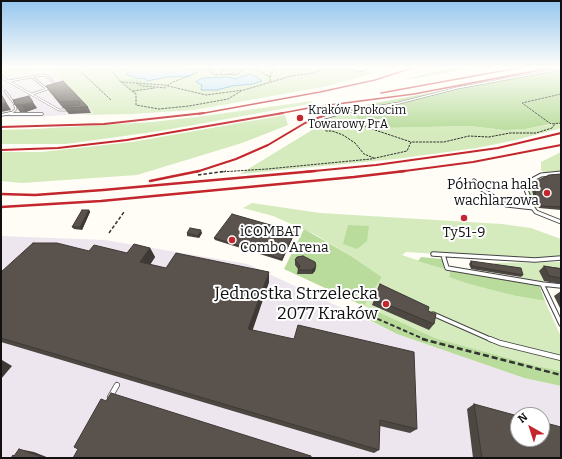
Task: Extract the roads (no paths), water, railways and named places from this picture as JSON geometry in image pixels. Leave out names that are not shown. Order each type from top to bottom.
[{"type":"lane","points":[[22,88],[59,110],[74,109]]},
{"type":"lane","points":[[316,120],[338,113],[373,106],[399,103],[458,88]]},
{"type":"lane","points":[[31,94],[47,89]]},
{"type":"lane","points":[[1,115],[13,112],[16,109],[14,103],[5,91]]},
{"type":"lane","points":[[6,114],[42,114]]},
{"type":"lane","points":[[320,119],[321,123],[330,126]]},
{"type":"lane","points":[[561,173],[541,175],[528,182],[525,187],[536,212],[561,222]]},
{"type":"lane","points":[[474,181],[480,188],[506,205],[533,208]]},
{"type":"lane","points":[[433,254],[535,260],[561,258]]},
{"type":"lane","points":[[443,255],[447,268],[561,286]]},
{"type":"lane","points":[[542,284],[561,324]]},
{"type":"lane","points":[[431,313],[500,343],[561,358]]},
{"type":"lane","points":[[106,404],[117,385]]},
{"type":"water","points":[[201,88],[223,88],[217,90],[201,90]]},
{"type":"railway","points":[[199,114],[336,88]]},
{"type":"railway","points":[[381,93],[406,88]]},
{"type":"railway","points":[[277,114],[314,107],[414,94],[443,88]]},
{"type":"railway","points":[[328,114],[344,107]]},
{"type":"railway","points":[[1,127],[104,124],[204,113]]},
{"type":"railway","points":[[1,150],[58,148],[127,140],[283,113]]},
{"type":"railway","points":[[196,172],[236,159],[268,145],[305,123],[330,113]]},
{"type":"railway","points":[[306,172],[376,165],[498,148],[561,133]]},
{"type":"railway","points":[[401,171],[473,162],[561,145]]},
{"type":"railway","points":[[150,181],[199,171]]},
{"type":"railway","points":[[306,172],[315,171]]},
{"type":"railway","points":[[1,207],[101,201],[401,171]]},
{"type":"railway","points":[[397,172],[401,171]]},
{"type":"railway","points":[[1,194],[35,195],[306,172]]},
{"type":"place","name":"Kraków Prokocim Towarowy PrA","points":[[300,118]]},
{"type":"place","name":"Północna hala wachlarzowa","points":[[547,193]]},
{"type":"place","name":"Ty51-9","points":[[464,218]]},
{"type":"place","name":"iCOMBAT Combo Arena","points":[[232,240]]},
{"type":"place","name":"Jednostka Strzelecka 2077 Kraków","points":[[386,304]]}]
